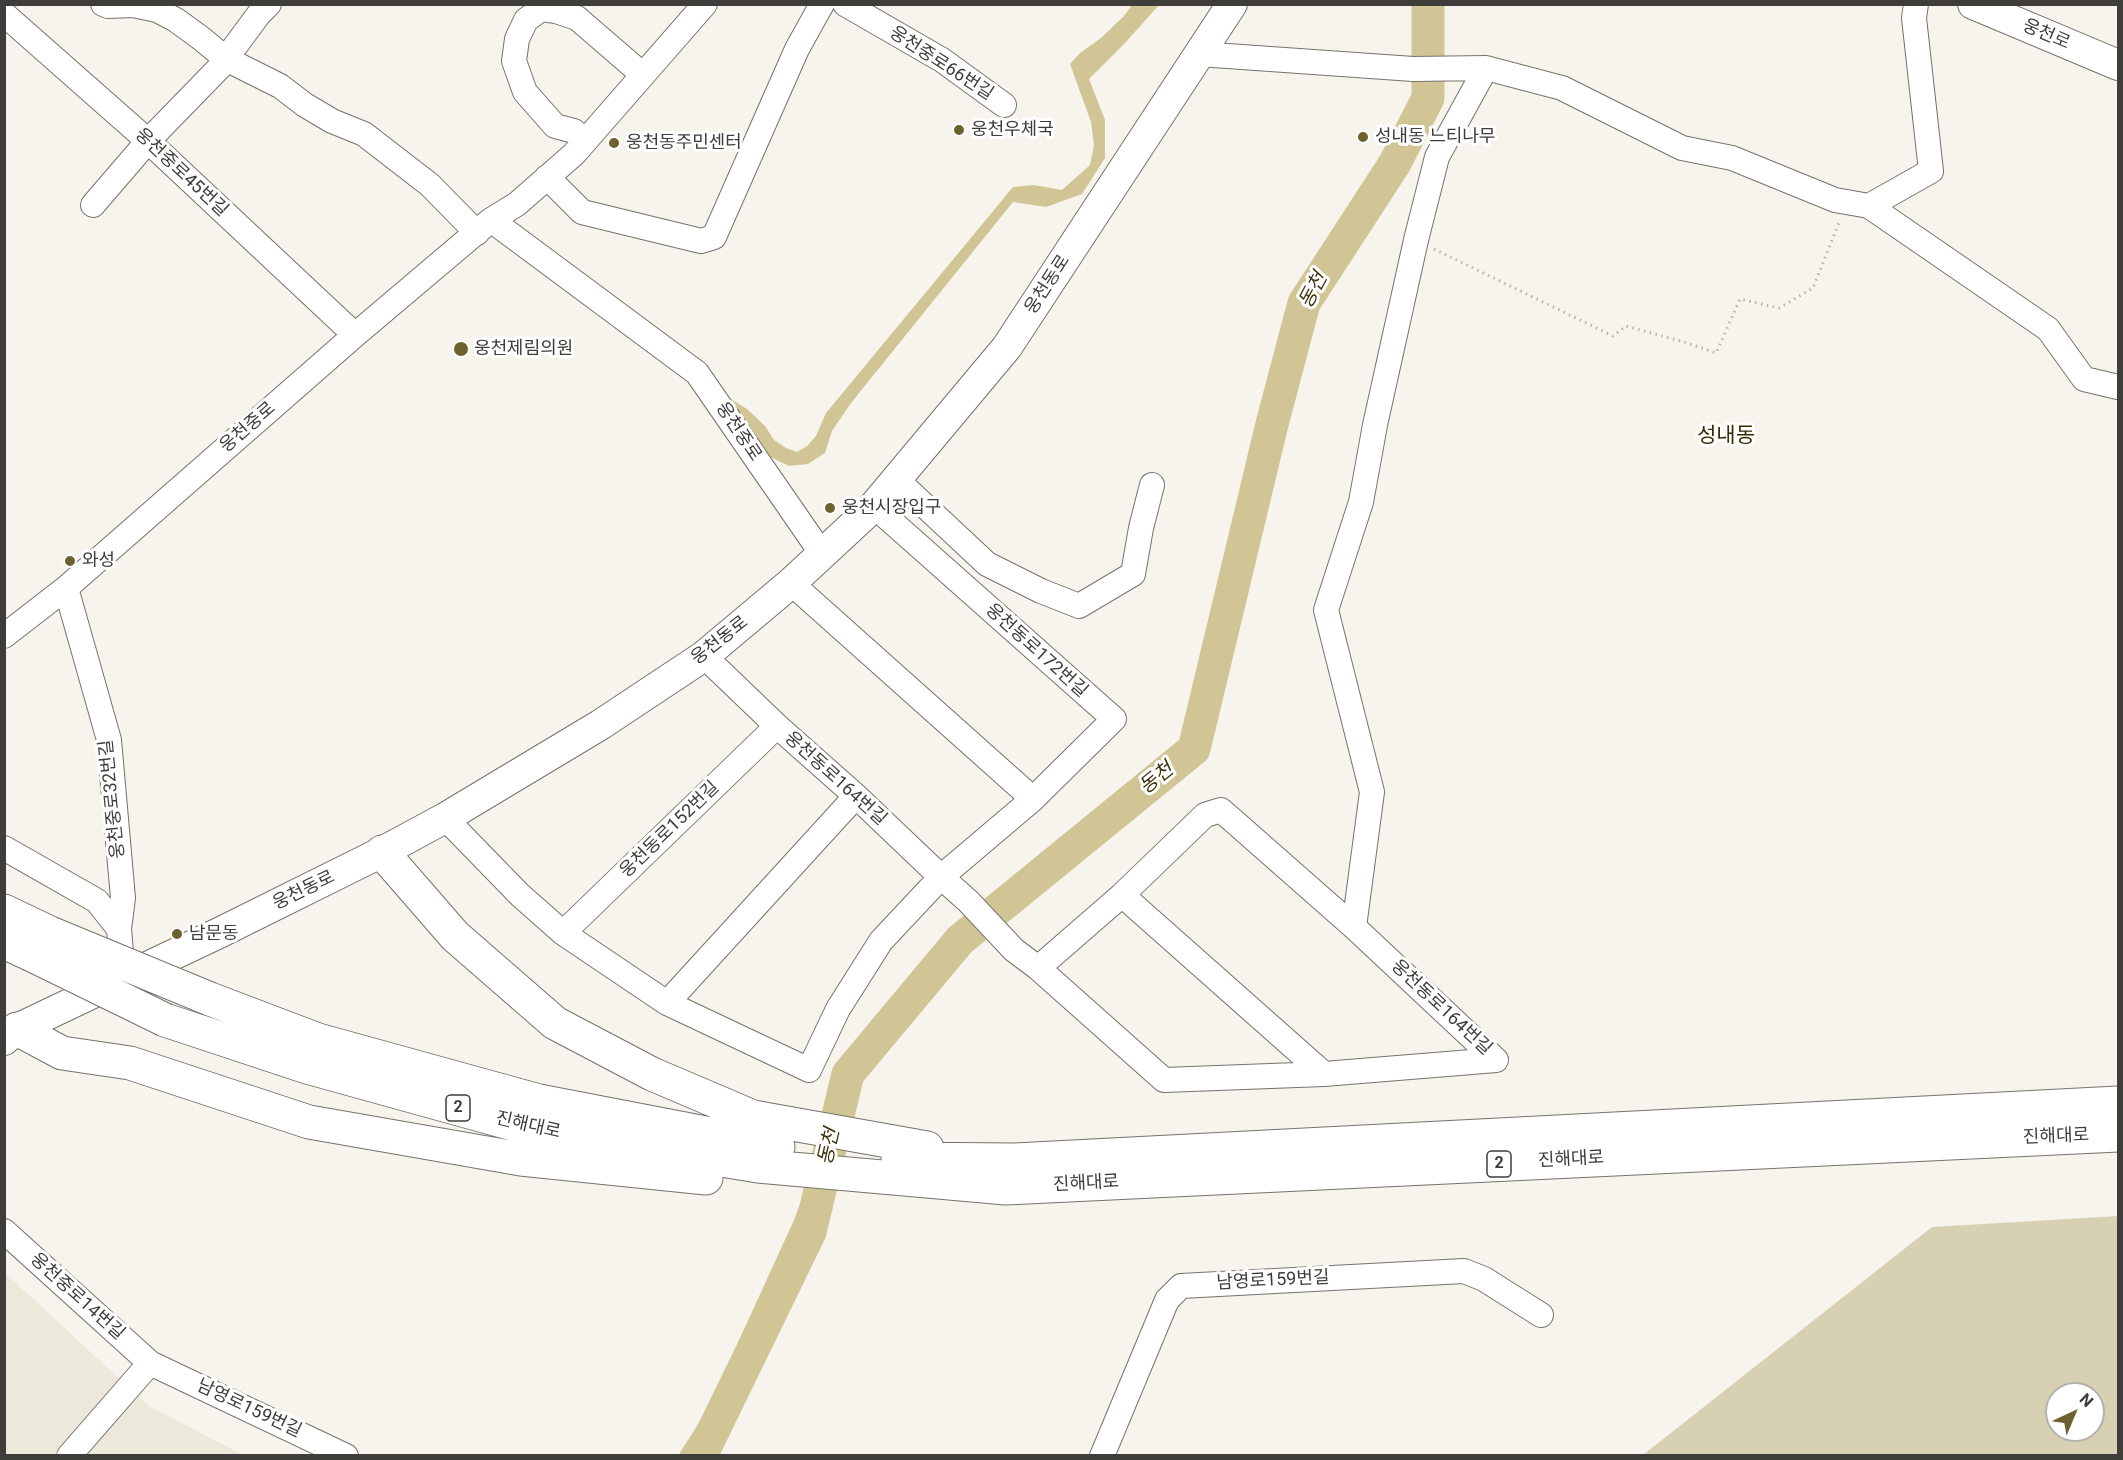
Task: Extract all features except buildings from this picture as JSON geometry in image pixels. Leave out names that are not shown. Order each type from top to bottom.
[{"type":"highway","points":[[382,852],[455,936],[555,1023],[652,1074],[797,1138],[890,1169],[1011,1174]]},
{"type":"highway","name":"2","points":[[4,911],[28,943]]},
{"type":"highway","name":"진해대로","points":[[28,943],[210,999],[318,1040],[539,1101],[797,1138]]},
{"type":"highway","name":"진해대로","points":[[28,943],[165,1020],[307,1067],[531,1129],[757,1174]]},
{"type":"highway","points":[[11,1035],[62,1053],[130,1064],[309,1122],[522,1159],[757,1174]]},
{"type":"highway","name":"진해대로","points":[[1011,1174],[2118,1103]]},
{"type":"highway","name":"진해대로","points":[[1011,1174],[2118,1135]]},
{"type":"highway","points":[[890,1169],[1011,1174]]},
{"type":"highway","name":"2","points":[[757,1174],[890,1169]]},
{"type":"main road","name":"웅천동로","points":[[11,1035],[382,852],[445,818],[600,725],[704,656],[791,583],[874,506],[895,478],[1007,347],[1232,4]]},
{"type":"main road","name":"웅천로","points":[[1973,4],[2118,65]]},
{"type":"street","points":[[103,4],[108,6],[133,5],[156,10],[176,20],[226,59],[272,82],[332,121],[364,134],[484,226]]},
{"type":"street","name":"웅천중로","points":[[4,636],[66,588],[355,335],[484,226],[517,204],[574,154],[705,4]]},
{"type":"street","points":[[547,177],[582,212],[700,241],[714,237],[797,50],[822,4]]},
{"type":"street","name":"웅천중로66번길","points":[[845,4],[942,60],[1004,105]]},
{"type":"street","points":[[1865,205],[1931,171],[1914,18],[1916,4]]},
{"type":"street","points":[[93,205],[148,141],[226,59],[258,8]]},
{"type":"street","points":[[574,130],[555,126],[525,92],[514,61],[517,39],[526,20],[541,9],[577,18],[643,75]]},
{"type":"street","name":"웅천중로45번길","points":[[4,14],[148,141],[355,335]]},
{"type":"street","points":[[1199,54],[1413,69],[1486,68],[1562,88],[1682,147],[1732,158],[1835,200],[1865,205],[2048,329],[2084,379],[2118,387]]},
{"type":"street","points":[[1354,927],[1372,792],[1326,610],[1361,502],[1375,425],[1437,157],[1486,68]]},
{"type":"street","name":"웅천중로","points":[[484,226],[697,373],[822,554]]},
{"type":"street","points":[[895,478],[987,564],[1041,591],[1079,606],[1134,574],[1141,528],[1152,485]]},
{"type":"street","name":"웅천동로172번길","points":[[874,506],[1114,719],[1033,799],[941,878]]},
{"type":"street","points":[[791,583],[1033,799]]},
{"type":"street","name":"웅천중로32번길","points":[[66,588],[109,740],[123,898],[119,929],[123,978]]},
{"type":"street","name":"웅천동로164번길","points":[[704,656],[968,901],[1014,950],[1038,968],[1164,1080],[1324,1074],[1496,1060],[1354,927],[1221,810],[1205,815],[1122,895],[1038,968]]},
{"type":"street","name":"웅천동로152번길","points":[[563,933],[777,726]]},
{"type":"street","points":[[667,1003],[856,796]]},
{"type":"street","points":[[445,818],[520,895],[563,933],[667,1003],[809,1070],[838,1009],[881,941],[941,878]]},
{"type":"street","points":[[4,848],[97,901],[119,929]]},
{"type":"street","points":[[1122,895],[1324,1074]]},
{"type":"street","name":"웅천중로14번길","points":[[4,1231],[150,1363]]},
{"type":"street","name":"남영로159번길","points":[[1102,1455],[1167,1300],[1181,1286],[1464,1271],[1484,1280],[1541,1315]]},
{"type":"street","points":[[69,1455],[150,1363]]},
{"type":"street","name":"남영로159번길","points":[[150,1363],[346,1455]]},
{"type":"path","points":[[1416,240],[1613,336],[1626,326],[1716,353],[1740,299],[1779,308],[1813,288],[1841,218],[1865,205]]},
{"type":"shaded area","points":[[2118,1216],[2118,1455],[1643,1455],[1932,1227]]},
{"type":"shaded area","points":[[4,1272],[149,1406],[243,1455],[5,1455]]},
{"type":"water","points":[[1132,5],[1159,5],[1089,79],[1105,120],[1105,158],[1082,194],[1046,207],[1013,202],[851,403],[832,431],[825,453],[808,464],[789,466],[766,455],[718,391],[747,409],[765,426],[774,440],[786,448],[797,452],[807,446],[816,436],[826,413],[1013,187],[1034,185],[1062,190],[1090,165],[1094,145],[1091,122],[1070,64],[1080,53],[1101,38]]},
{"type":"water","points":[[848,1074],[810,1232],[701,1455],[678,1456],[708,1408],[794,1220]]},
{"type":"waterway","name":"동천","points":[[701,1456],[810,1232],[848,1074],[960,940],[1194,749],[1272,424],[1304,303],[1395,163],[1428,98],[1428,4]]},
{"type":"place","name":"웅천우체국","points":[[959,130]]},
{"type":"place","name":"성내동 느티나무","points":[[1363,137]]},
{"type":"place","name":"웅천동주민센터","points":[[614,143]]},
{"type":"place","name":"웅천제림의원","points":[[461,349]]},
{"type":"place","name":"웅천시장입구","points":[[830,508]]},
{"type":"place","name":"와성","points":[[70,561]]},
{"type":"place","name":"남문동","points":[[177,934]]},
{"type":"district","name":"성내동","points":[[1726,437]]}]
